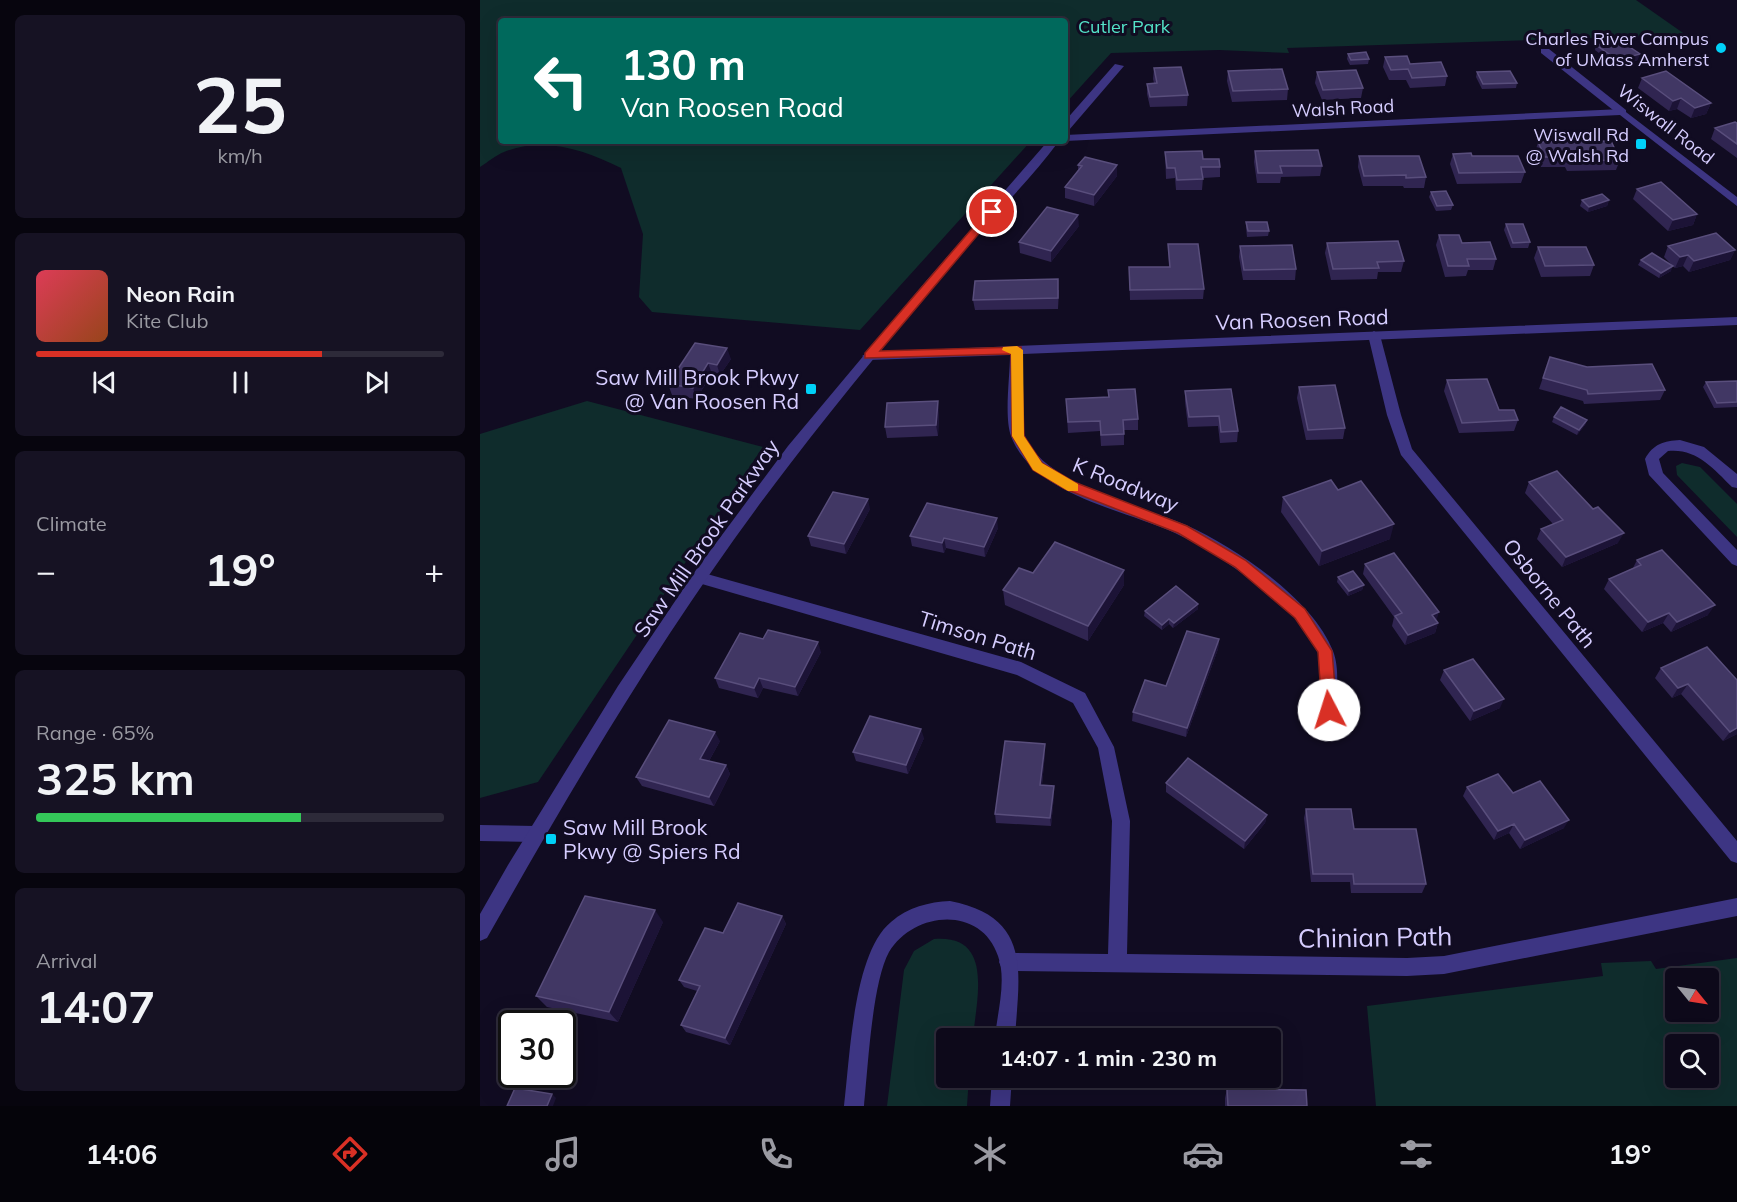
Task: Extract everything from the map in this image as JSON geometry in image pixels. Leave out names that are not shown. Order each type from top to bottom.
[{"type":"street","name":"Wiswall Road","points":[[1545,51],[1737,203]]},
{"type":"street","points":[[1068,125],[1119,66]]},
{"type":"street","name":"Walsh Road","points":[[1068,138],[1622,112]]},
{"type":"street","name":"Saw Mill Brook Parkway","points":[[480,932],[535,834],[700,578],[785,460],[870,356],[1051,144]]},
{"type":"street","name":"Van Roosen Road","points":[[870,356],[1737,321]]},
{"type":"street","name":"Osborne Path","points":[[1374,335],[1394,415],[1406,451],[1737,855]]},
{"type":"street","name":"K Roadway","points":[[1017,350],[1018,436],[1038,466],[1069,486],[1182,530],[1248,570],[1300,614],[1325,651],[1329,710]]},
{"type":"street","points":[[1737,483],[1697,449],[1667,446],[1659,449],[1652,459],[1656,475],[1737,560]]},
{"type":"street","name":"Timson Path","points":[[700,578],[1021,669],[1079,698],[1106,747],[1121,821],[1118,965]]},
{"type":"street","points":[[480,833],[535,834]]},
{"type":"street","name":"Chinian Path","points":[[1009,962],[1407,967],[1444,965],[1737,907]]},
{"type":"street","points":[[854,1106],[873,965],[891,932],[912,917],[930,910],[953,909],[968,912],[995,930],[1009,962],[1006,1028]]},
{"type":"street","points":[[1000,1106],[1001,1088]]},
{"type":"green space","name":"Cutler Park","points":[[480,0],[1636,0],[1686,35],[1287,48],[1289,53],[1219,50],[1111,53],[1068,101],[1068,18],[498,18],[498,144],[1028,144],[860,330],[652,312],[639,297],[643,234],[621,168],[579,151],[549,145],[519,147],[504,152],[480,167]]},
{"type":"green space","points":[[587,401],[763,447],[538,782],[480,798],[480,434]]},
{"type":"green space","points":[[1682,463],[1700,467],[1737,504],[1737,537],[1677,475],[1676,466]]},
{"type":"green space","points":[[934,939],[953,940],[966,947],[974,958],[978,972],[974,1028],[936,1028],[936,1088],[968,1088],[967,1106],[887,1106],[904,970],[914,951]]},
{"type":"green space","points":[[1737,958],[1737,1106],[1376,1106],[1367,1006],[1603,976],[1601,963],[1651,961],[1656,969]]},
{"type":"building","points":[[1618,39],[1640,54],[1618,60],[1596,45]]},
{"type":"building","points":[[1366,52],[1369,59],[1351,60],[1348,54]]},
{"type":"building","points":[[1407,56],[1410,64],[1441,62],[1447,76],[1412,78],[1408,69],[1391,70],[1385,57]]},
{"type":"building","points":[[1181,67],[1188,95],[1150,97],[1147,84],[1157,83],[1154,68]]},
{"type":"building","points":[[1282,69],[1288,89],[1233,91],[1228,71]]},
{"type":"building","points":[[1356,70],[1363,88],[1323,90],[1317,72]]},
{"type":"building","points":[[1510,71],[1517,83],[1483,84],[1477,72]]},
{"type":"building","points":[[1666,71],[1711,103],[1695,108],[1681,98],[1673,101],[1642,78]]},
{"type":"building","points":[[1737,123],[1737,144],[1715,128]]},
{"type":"building","points":[[1611,141],[1620,160],[1570,161],[1568,157],[1545,157],[1538,142]]},
{"type":"building","points":[[1318,150],[1322,166],[1280,166],[1282,173],[1258,173],[1255,151]]},
{"type":"building","points":[[1202,151],[1203,159],[1219,159],[1220,167],[1201,167],[1203,179],[1177,180],[1175,168],[1167,168],[1165,152]]},
{"type":"building","points":[[1471,153],[1472,156],[1518,156],[1525,172],[1459,173],[1453,154]]},
{"type":"building","points":[[1359,156],[1419,156],[1426,177],[1364,176]]},
{"type":"building","points":[[1085,157],[1117,165],[1094,195],[1065,187],[1082,166],[1078,165]]},
{"type":"building","points":[[1661,182],[1697,214],[1673,220],[1637,189]]},
{"type":"building","points":[[1446,191],[1453,205],[1437,206],[1431,192]]},
{"type":"building","points":[[1602,194],[1609,200],[1589,207],[1582,200]]},
{"type":"building","points":[[1047,207],[1078,215],[1051,251],[1019,242]]},
{"type":"building","points":[[1246,222],[1267,222],[1269,231],[1248,231]]},
{"type":"building","points":[[1506,224],[1523,224],[1530,242],[1513,243]]},
{"type":"building","points":[[1716,233],[1735,250],[1694,261],[1688,255],[1680,257],[1668,246]]},
{"type":"building","points":[[1439,235],[1459,235],[1462,243],[1490,242],[1496,259],[1467,259],[1469,266],[1448,266]]},
{"type":"building","points":[[1398,241],[1404,261],[1377,262],[1379,268],[1333,269],[1327,243]]},
{"type":"building","points":[[1168,244],[1198,244],[1204,289],[1130,290],[1129,267],[1170,267]]},
{"type":"building","points":[[1292,245],[1296,269],[1244,270],[1240,246]]},
{"type":"building","points":[[1538,247],[1586,247],[1594,265],[1545,266]]},
{"type":"building","points":[[1652,253],[1673,266],[1661,273],[1641,260]]},
{"type":"building","points":[[1058,279],[1058,298],[973,300],[975,281]]},
{"type":"building","points":[[695,343],[727,348],[717,365],[708,363],[693,388],[668,384]]},
{"type":"building","points":[[1550,357],[1587,367],[1652,364],[1665,390],[1588,394],[1587,390],[1543,378]]},
{"type":"building","points":[[1487,379],[1499,410],[1514,410],[1518,420],[1462,423],[1447,380]]},
{"type":"building","points":[[1737,381],[1737,402],[1717,403],[1706,382]]},
{"type":"building","points":[[1335,385],[1345,428],[1308,430],[1299,387]]},
{"type":"building","points":[[1135,389],[1138,419],[1123,420],[1124,434],[1101,435],[1100,421],[1068,422],[1066,399],[1109,397],[1108,390]]},
{"type":"building","points":[[1231,389],[1238,431],[1221,432],[1219,416],[1189,417],[1185,391]]},
{"type":"building","points":[[938,401],[936,425],[885,427],[887,403]]},
{"type":"building","points":[[1561,407],[1587,420],[1579,430],[1554,417]]},
{"type":"building","points":[[1557,471],[1593,509],[1598,507],[1624,533],[1566,557],[1541,529],[1563,520],[1529,482]]},
{"type":"building","points":[[1331,480],[1338,490],[1361,481],[1394,524],[1322,551],[1283,497]]},
{"type":"building","points":[[833,492],[868,499],[844,544],[808,536]]},
{"type":"building","points":[[927,503],[997,518],[984,547],[944,538],[942,543],[910,536]]},
{"type":"building","points":[[1055,542],[1124,570],[1088,626],[1003,590],[1019,568],[1033,573]]},
{"type":"building","points":[[1662,550],[1715,605],[1677,622],[1669,613],[1648,622],[1609,579],[1641,565],[1637,560]]},
{"type":"building","points":[[1394,553],[1439,612],[1432,615],[1438,623],[1408,635],[1395,616],[1402,613],[1365,564]]},
{"type":"building","points":[[1353,571],[1364,585],[1349,591],[1338,577]]},
{"type":"building","points":[[1176,586],[1198,604],[1174,623],[1169,619],[1162,625],[1145,611]]},
{"type":"building","points":[[768,630],[818,642],[795,687],[759,678],[754,688],[715,678],[740,633],[763,639]]},
{"type":"building","points":[[1187,631],[1219,639],[1187,728],[1133,712],[1145,680],[1166,686]]},
{"type":"building","points":[[1707,647],[1737,680],[1737,728],[1730,732],[1688,684],[1678,688],[1661,668]]},
{"type":"building","points":[[1473,659],[1504,699],[1474,711],[1444,670]]},
{"type":"building","points":[[870,716],[921,729],[906,765],[853,752]]},
{"type":"building","points":[[669,720],[715,732],[700,759],[726,765],[709,797],[636,777]]},
{"type":"building","points":[[1005,741],[1045,744],[1040,785],[1054,786],[1050,818],[995,814]]},
{"type":"building","points":[[1188,758],[1267,815],[1245,841],[1166,783]]},
{"type":"building","points":[[1498,774],[1513,793],[1540,781],[1569,820],[1525,840],[1514,824],[1498,831],[1467,787]]},
{"type":"building","points":[[1306,809],[1351,809],[1354,829],[1416,829],[1426,884],[1354,884],[1353,874],[1313,874]]},
{"type":"building","points":[[585,896],[655,910],[609,1012],[536,996]]},
{"type":"building","points":[[738,903],[782,916],[725,1038],[681,1025],[700,986],[679,980],[705,928],[723,933]]},
{"type":"building","points":[[515,1088],[552,1094],[547,1106],[507,1106]]},
{"type":"building","points":[[1227,1089],[1306,1090],[1307,1106],[1228,1106]]},
{"type":"slow traffic","points":[[1007,350],[1017,350],[1018,436],[1038,466],[1073,487]]},
{"type":"place","name":"Charles River Campus of UMass Amherst","points":[[1721,48]]},
{"type":"place","name":"Wiswall Rd @ Walsh Rd","points":[[1641,144]]},
{"type":"place","name":"Saw Mill Brook Pkwy @ Van Roosen Rd","points":[[811,389]]},
{"type":"place","name":"Saw Mill Brook Pkwy @ Spiers Rd","points":[[551,839]]},
{"type":"route","points":[[992,212],[870,356],[1017,350],[1018,436],[1038,466],[1069,486],[1182,530],[1240,563],[1300,614],[1325,651],[1329,710]]}]
